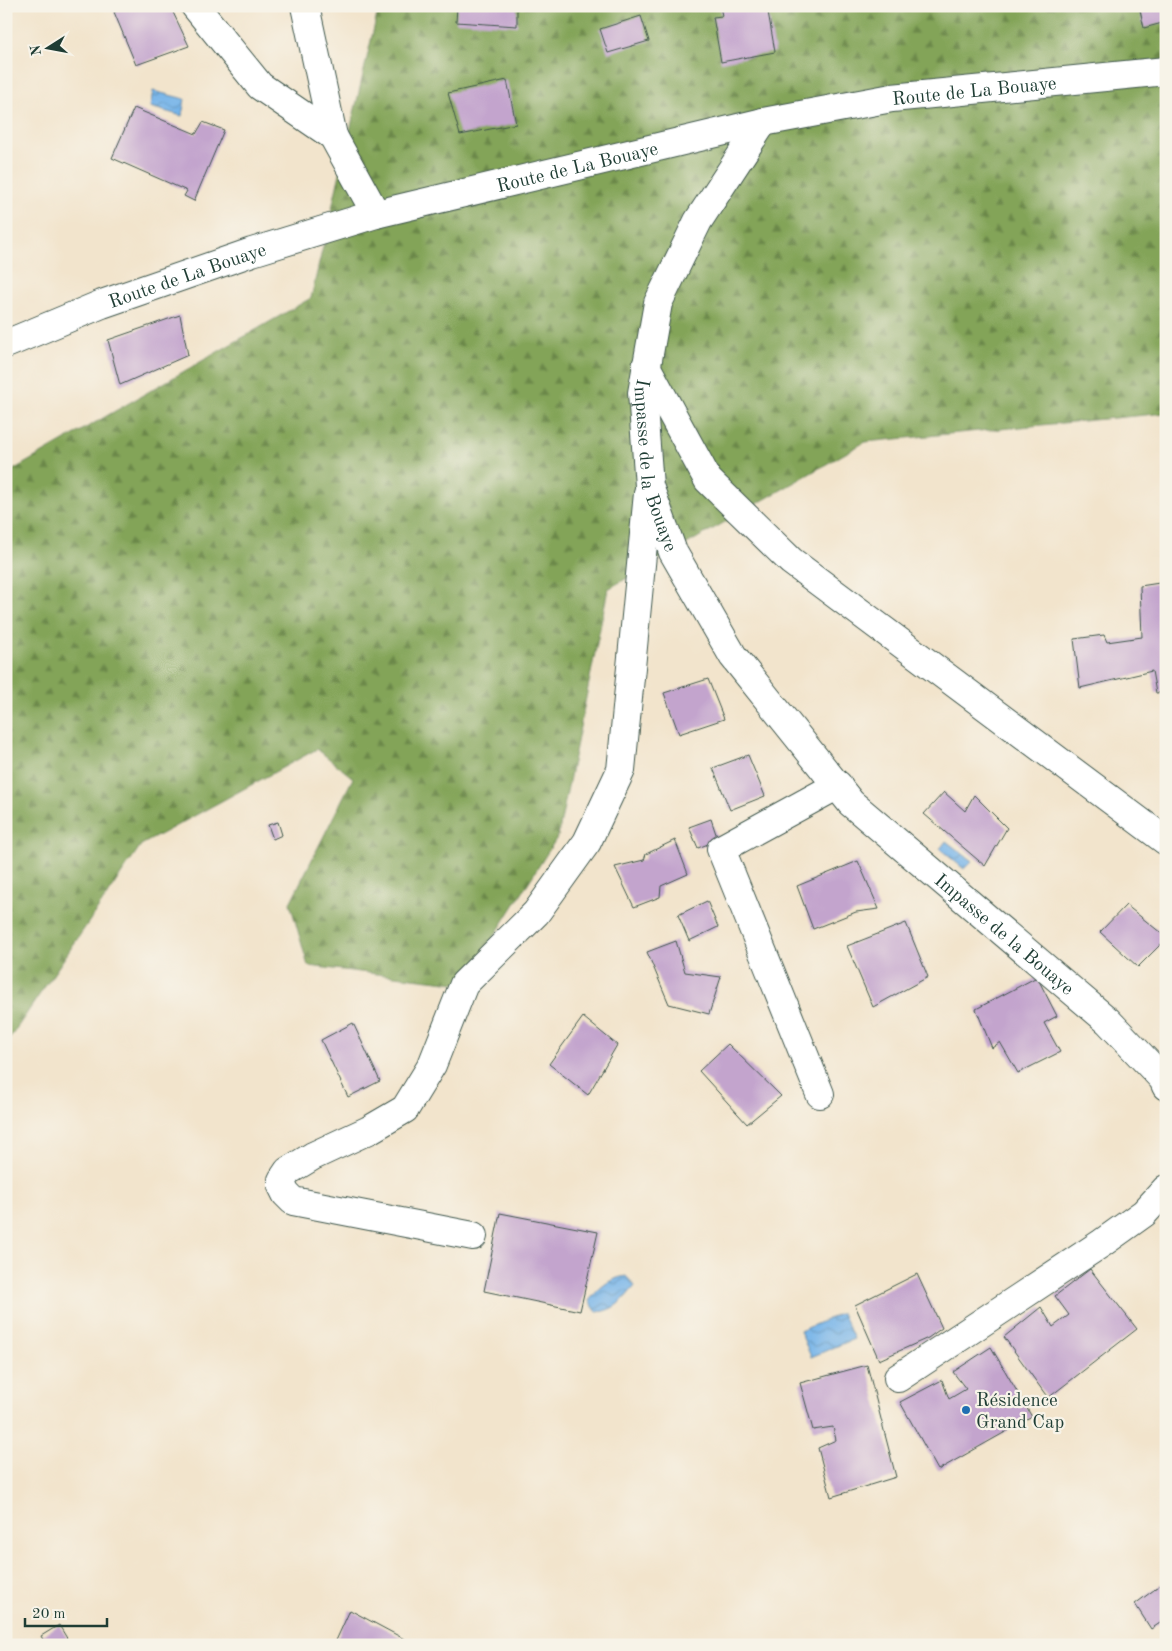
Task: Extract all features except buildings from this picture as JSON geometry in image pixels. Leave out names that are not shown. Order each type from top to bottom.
[{"type":"street","points":[[195,6],[260,86],[333,136]]},
{"type":"street","points":[[305,6],[333,136],[376,214]]},
{"type":"street","name":"Route de La Bouaye","points":[[6,344],[102,304],[252,252],[376,214],[763,122],[892,98],[1166,71]]},
{"type":"street","name":"Impasse de la Bouaye","points":[[763,122],[698,221],[658,303],[642,393],[649,486],[673,552],[733,656],[851,803],[1108,1021],[1163,1081]]},
{"type":"street","points":[[646,366],[708,480],[791,561],[1166,841]]},
{"type":"street","points":[[474,1236],[293,1202],[282,1186],[282,1180],[288,1171],[313,1156],[369,1130],[405,1108],[432,1065],[464,984],[536,913],[587,842],[621,770],[649,486]]},
{"type":"street","points":[[820,1094],[721,849],[838,786]]},
{"type":"street","points":[[898,1378],[1102,1243],[1144,1213],[1166,1190]]},
{"type":"green space","points":[[379,6],[1166,6],[1166,413],[865,442],[608,589],[558,836],[464,984],[308,966],[290,903],[353,778],[317,749],[141,845],[6,1044],[6,474],[311,298]]},
{"type":"water","points":[[153,91],[185,99],[182,116],[150,107]]},
{"type":"water","points":[[946,841],[972,861],[964,869],[940,849]]},
{"type":"water","points":[[626,1276],[635,1286],[614,1307],[597,1312],[589,1301],[605,1284]]},
{"type":"water","points":[[842,1313],[854,1339],[811,1357],[800,1331]]},
{"type":"place","name":"Résidence Grand Cap","points":[[966,1410]]}]
